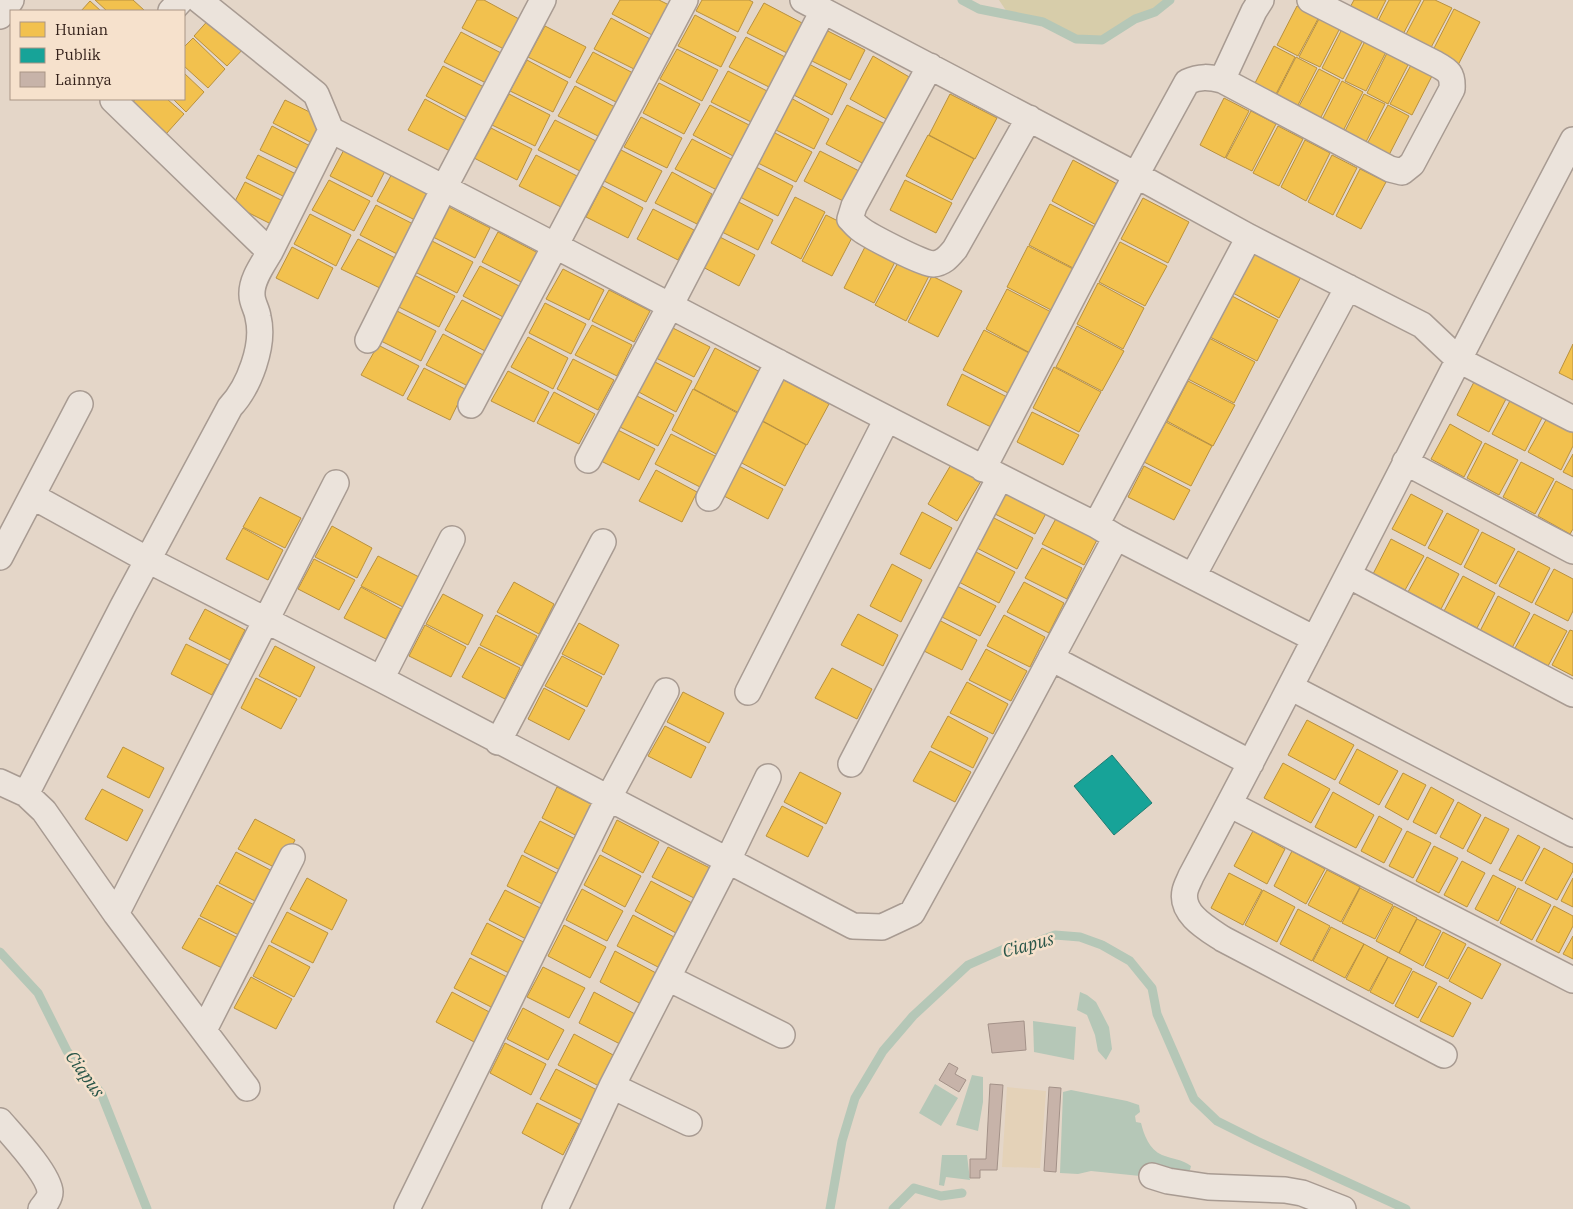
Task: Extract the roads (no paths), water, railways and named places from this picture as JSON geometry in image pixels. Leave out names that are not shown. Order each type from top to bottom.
[{"type":"street","points":[[0,16],[11,0]]},
{"type":"street","points":[[172,10],[181,0]]},
{"type":"street","points":[[199,0],[316,94],[331,130],[1315,639]]},
{"type":"street","points":[[368,340],[444,188],[543,0]]},
{"type":"street","points":[[471,405],[685,0]]},
{"type":"street","points":[[1222,80],[1261,0]]},
{"type":"street","points":[[851,764],[1136,175],[1188,82],[1208,76],[1222,80],[1390,169],[1402,172],[1412,164],[1452,89],[1453,78],[1447,70],[1436,64],[1310,0]]},
{"type":"street","points":[[588,460],[670,306],[813,5],[1136,175],[1249,237],[1422,325],[1459,360],[1573,419]]},
{"type":"street","points":[[930,66],[854,206],[850,219],[858,228],[868,234],[919,261],[933,264],[946,260],[956,249],[1028,118]]},
{"type":"street","points":[[114,100],[270,252]]},
{"type":"street","points":[[26,794],[230,407],[238,398],[249,378],[260,331],[252,287],[331,130]]},
{"type":"street","points":[[1444,1054],[1224,940],[1195,918],[1185,905],[1185,892],[1191,876],[1573,140]]},
{"type":"street","points":[[32,496],[148,560],[381,679],[498,742],[853,926],[882,928],[912,913],[1051,658],[1106,531],[1249,237]]},
{"type":"street","points":[[1193,576],[1348,287]]},
{"type":"street","points":[[709,498],[778,362]]},
{"type":"street","points":[[0,557],[80,404]]},
{"type":"street","points":[[748,692],[887,419]]},
{"type":"street","points":[[1405,462],[1573,551]]},
{"type":"street","points":[[116,914],[336,483]]},
{"type":"street","points":[[381,679],[452,539]]},
{"type":"street","points":[[498,742],[603,542]]},
{"type":"street","points":[[1348,575],[1573,694]]},
{"type":"street","points":[[1051,658],[1251,763]]},
{"type":"street","points":[[1290,686],[1573,834]]},
{"type":"street","points":[[407,1209],[608,799],[666,691]]},
{"type":"street","points":[[554,1209],[612,1086],[728,860],[768,777]]},
{"type":"street","points":[[0,782],[26,794],[44,811],[116,914],[247,1088]]},
{"type":"street","points":[[1229,804],[1573,980]]},
{"type":"street","points":[[204,1030],[292,857]]},
{"type":"street","points":[[668,978],[782,1035]]},
{"type":"street","points":[[612,1086],[689,1123]]},
{"type":"street","points":[[0,1121],[36,1163],[45,1178],[50,1192],[47,1202],[41,1209]]},
{"type":"street","points":[[1152,1176],[1168,1181],[1208,1187],[1285,1190],[1302,1193],[1343,1209]]},
{"type":"waterway","points":[[962,0],[979,9],[1043,22],[1076,39],[1102,40],[1135,19],[1155,12],[1170,0]]},
{"type":"waterway","name":"Ciapus","points":[[830,1209],[842,1141],[855,1098],[883,1051],[913,1016],[968,965],[1004,949],[1033,943],[1055,935],[1080,937],[1102,945],[1130,961],[1152,988],[1157,1014],[1194,1099],[1217,1121],[1406,1209]]},
{"type":"waterway","name":"Ciapus","points":[[0,952],[38,993],[67,1051],[101,1093],[147,1209]]},
{"type":"waterway","points":[[893,1209],[914,1188],[941,1196],[962,1193]]}]
